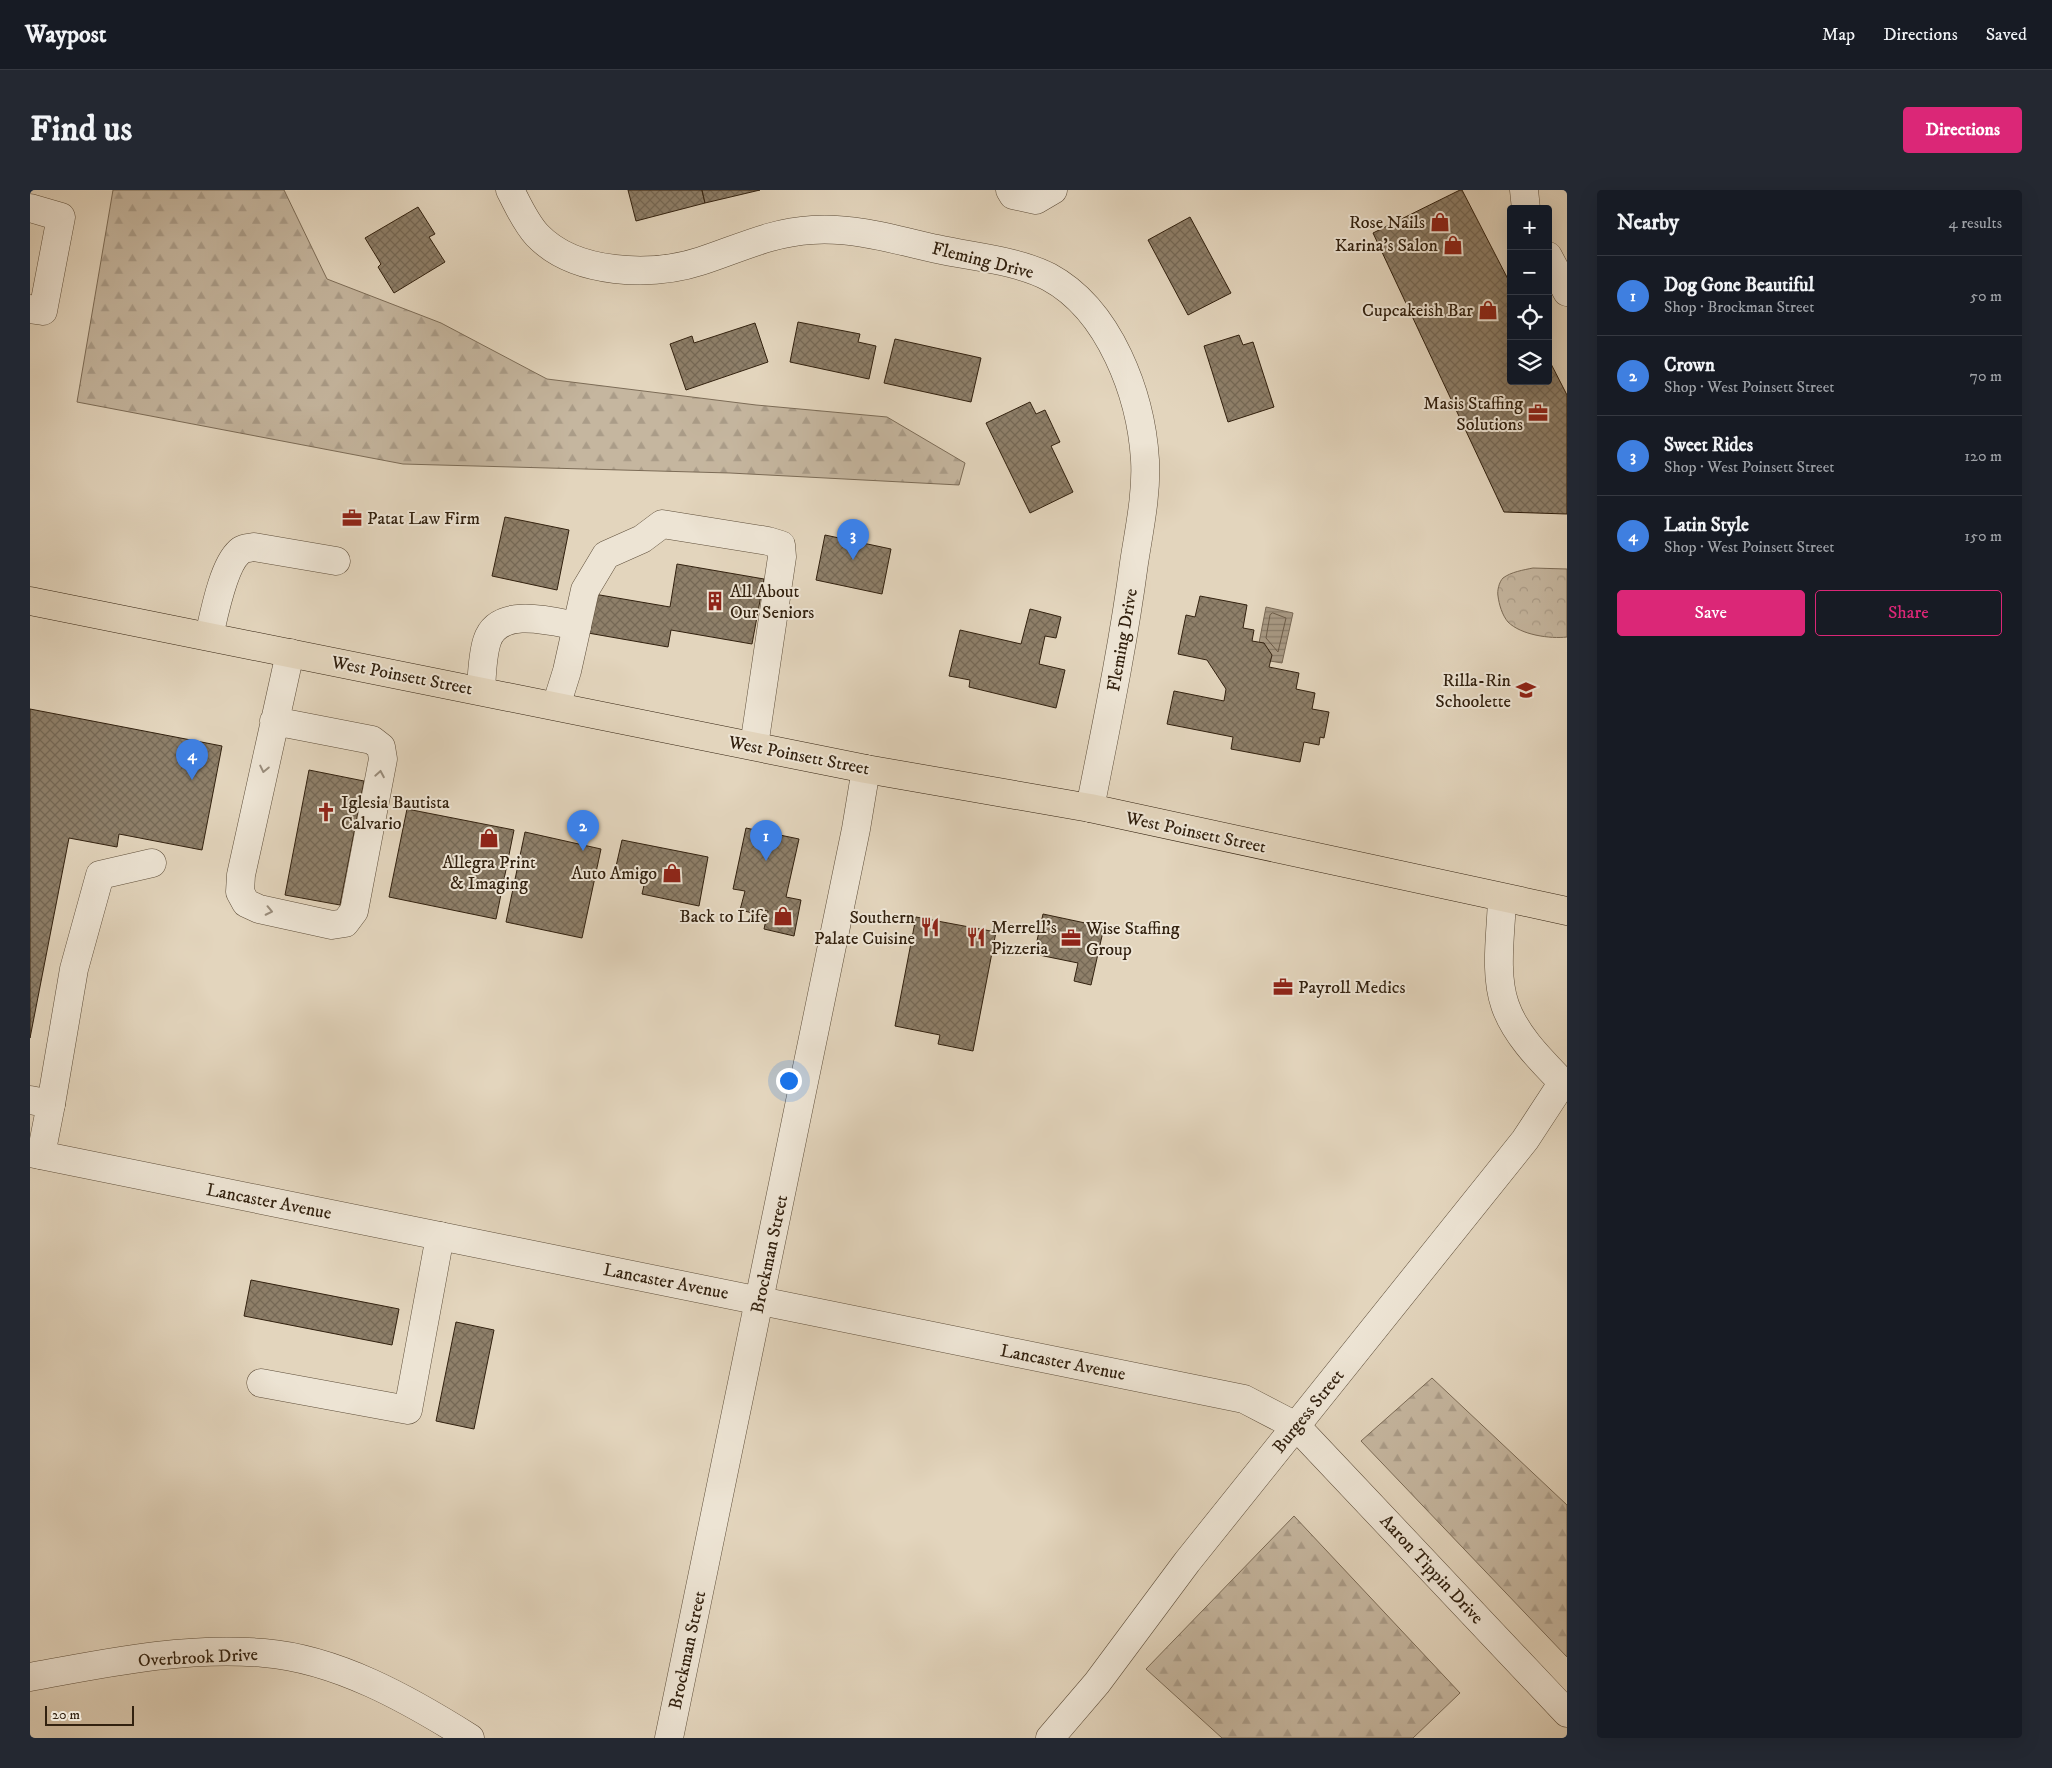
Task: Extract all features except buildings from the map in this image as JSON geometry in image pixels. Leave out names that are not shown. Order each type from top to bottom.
[{"type":"main road","name":"West Poinsett Street","points":[[30,601],[866,769],[1090,808],[1502,899],[1567,911]]},
{"type":"street","name":"Fleming Drive","points":[[510,190],[538,236],[563,253],[582,261],[620,270],[672,269],[782,234],[812,230],[843,230],[1020,267],[1049,278],[1080,300],[1103,328],[1130,385],[1140,420],[1145,462],[1143,499],[1124,634],[1090,808]]},
{"type":"street","points":[[1010,190],[1012,195],[1036,200],[1053,190]]},
{"type":"street","points":[[1524,190],[1526,205]]},
{"type":"street","points":[[30,208],[61,217],[42,310],[30,309]]},
{"type":"street","points":[[1552,264],[1567,292]]},
{"type":"street","points":[[556,706],[585,590],[606,555],[642,539],[662,524],[781,545],[782,556],[775,611],[754,746]]},
{"type":"street","points":[[209,636],[217,599],[233,560],[240,550],[254,547],[336,562]]},
{"type":"street","points":[[481,691],[488,638],[503,622],[527,617],[577,626]]},
{"type":"street","points":[[274,722],[372,740],[381,747],[382,758],[354,911],[345,923],[332,925],[259,909],[246,903],[240,892],[241,875],[274,722],[290,653]]},
{"type":"street","name":"Brockman Street","points":[[669,1738],[856,829],[866,769]]},
{"type":"street","points":[[35,1154],[41,1102],[74,969],[100,875],[152,863]]},
{"type":"street","points":[[1502,899],[1500,977],[1505,1006],[1520,1035],[1565,1085]]},
{"type":"street","name":"Burgess Street","points":[[1050,1738],[1097,1683],[1187,1562],[1524,1140],[1565,1085]]},
{"type":"street","name":"Lancaster Avenue","points":[[35,1154],[1244,1399],[1296,1426]]},
{"type":"street","points":[[260,1383],[408,1410],[440,1236]]},
{"type":"street","name":"Aaron Tippin Drive","points":[[1296,1426],[1567,1713]]},
{"type":"street","name":"Overbrook Drive","points":[[30,1677],[111,1662],[180,1654],[265,1653],[320,1665],[358,1679],[423,1709],[470,1738]]},
{"type":"green space","points":[[113,190],[284,190],[327,279],[441,323],[547,379],[756,405],[887,417],[965,463],[959,485],[730,473],[403,464],[77,402]]},
{"type":"green space","points":[[1533,568],[1567,569],[1567,637],[1544,637],[1528,633],[1508,622],[1504,616],[1498,594],[1503,578],[1513,573]]},
{"type":"green space","points":[[1432,1378],[1567,1505],[1567,1657],[1361,1441]]},
{"type":"green space","points":[[1294,1516],[1460,1693],[1413,1738],[1222,1738],[1146,1669]]},
{"type":"water","points":[[1266,607],[1293,613],[1282,663],[1270,661],[1259,643]]},
{"type":"place","name":"Rose Nails","points":[[1440,222]]},
{"type":"place","name":"Karina's Salon","points":[[1453,245]]},
{"type":"place","name":"Cupcakeish Bar","points":[[1488,310]]},
{"type":"place","name":"Masis Staffing Solutions","points":[[1538,413]]},
{"type":"place","name":"Patat Law Firm","points":[[352,518]]},
{"type":"place","name":"Sweet Rides","points":[[853,560]]},
{"type":"place","name":"All About Our Seniors","points":[[715,601]]},
{"type":"place","name":"Rilla-Rin Schoolette","points":[[1526,690]]},
{"type":"place","name":"Latin Style","points":[[192,780]]},
{"type":"place","name":"Iglesia Bautista Calvario","points":[[326,812]]},
{"type":"place","name":"Allegra Print & Imaging","points":[[489,838]]},
{"type":"place","name":"Crown","points":[[583,851]]},
{"type":"place","name":"Dog Gone Beautiful","points":[[766,861]]},
{"type":"place","name":"Auto Amigo","points":[[672,873]]},
{"type":"place","name":"Back to Life","points":[[783,916]]},
{"type":"place","name":"Southern Palate Cuisine","points":[[930,927]]},
{"type":"place","name":"Merrell's Pizzeria","points":[[976,937]]},
{"type":"place","name":"Wise Staffing Group","points":[[1071,938]]},
{"type":"place","name":"Payroll Medics","points":[[1283,987]]}]
